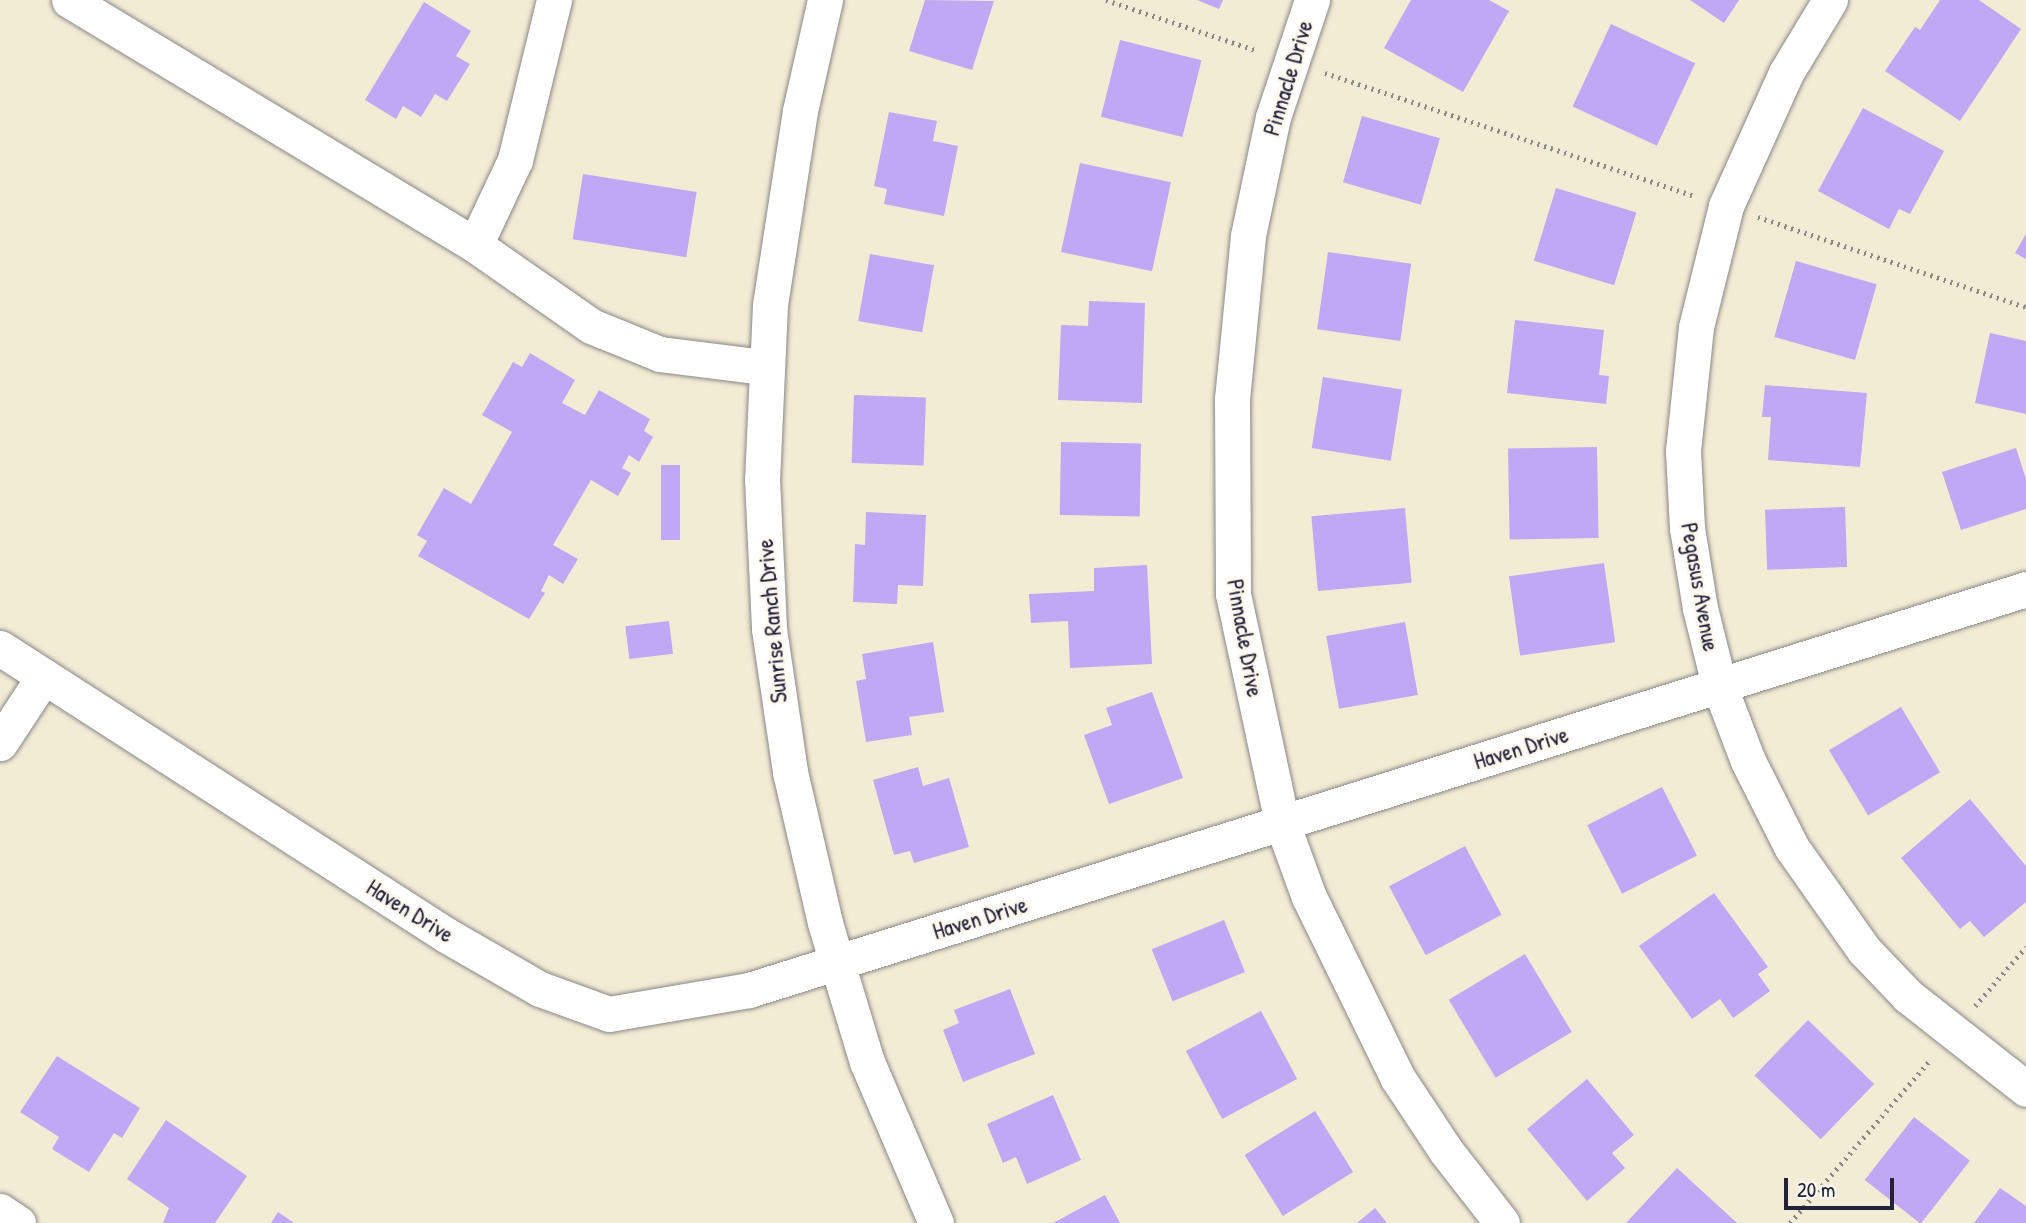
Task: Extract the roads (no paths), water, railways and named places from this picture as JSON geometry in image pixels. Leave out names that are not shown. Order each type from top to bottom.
[{"type":"street","points":[[69,0],[475,246],[591,326],[660,354],[765,367]]},
{"type":"street","points":[[475,246],[515,160],[554,0]]},
{"type":"street","name":"Sunrise Ranch Drive","points":[[825,0],[782,218],[765,367],[762,479],[771,642],[790,772],[836,963],[877,1087],[936,1223]]},
{"type":"street","name":"Pinnacle Drive","points":[[1312,0],[1273,117],[1248,236],[1232,399],[1233,594],[1282,823],[1309,897],[1397,1077],[1446,1152],[1502,1223]]},
{"type":"street","name":"Pegasus Avenue","points":[[1830,0],[1786,73],[1726,206],[1696,327],[1683,451],[1687,528],[1719,685],[1748,761],[1792,848],[1864,950],[1943,1027],[2026,1089]]},
{"type":"street","name":"Haven Drive","points":[[0,648],[446,934],[551,993],[609,1014],[659,1009],[749,990],[2026,589]]},
{"type":"street","points":[[0,743],[44,676]]},
{"type":"street","points":[[0,1211],[18,1223]]}]
